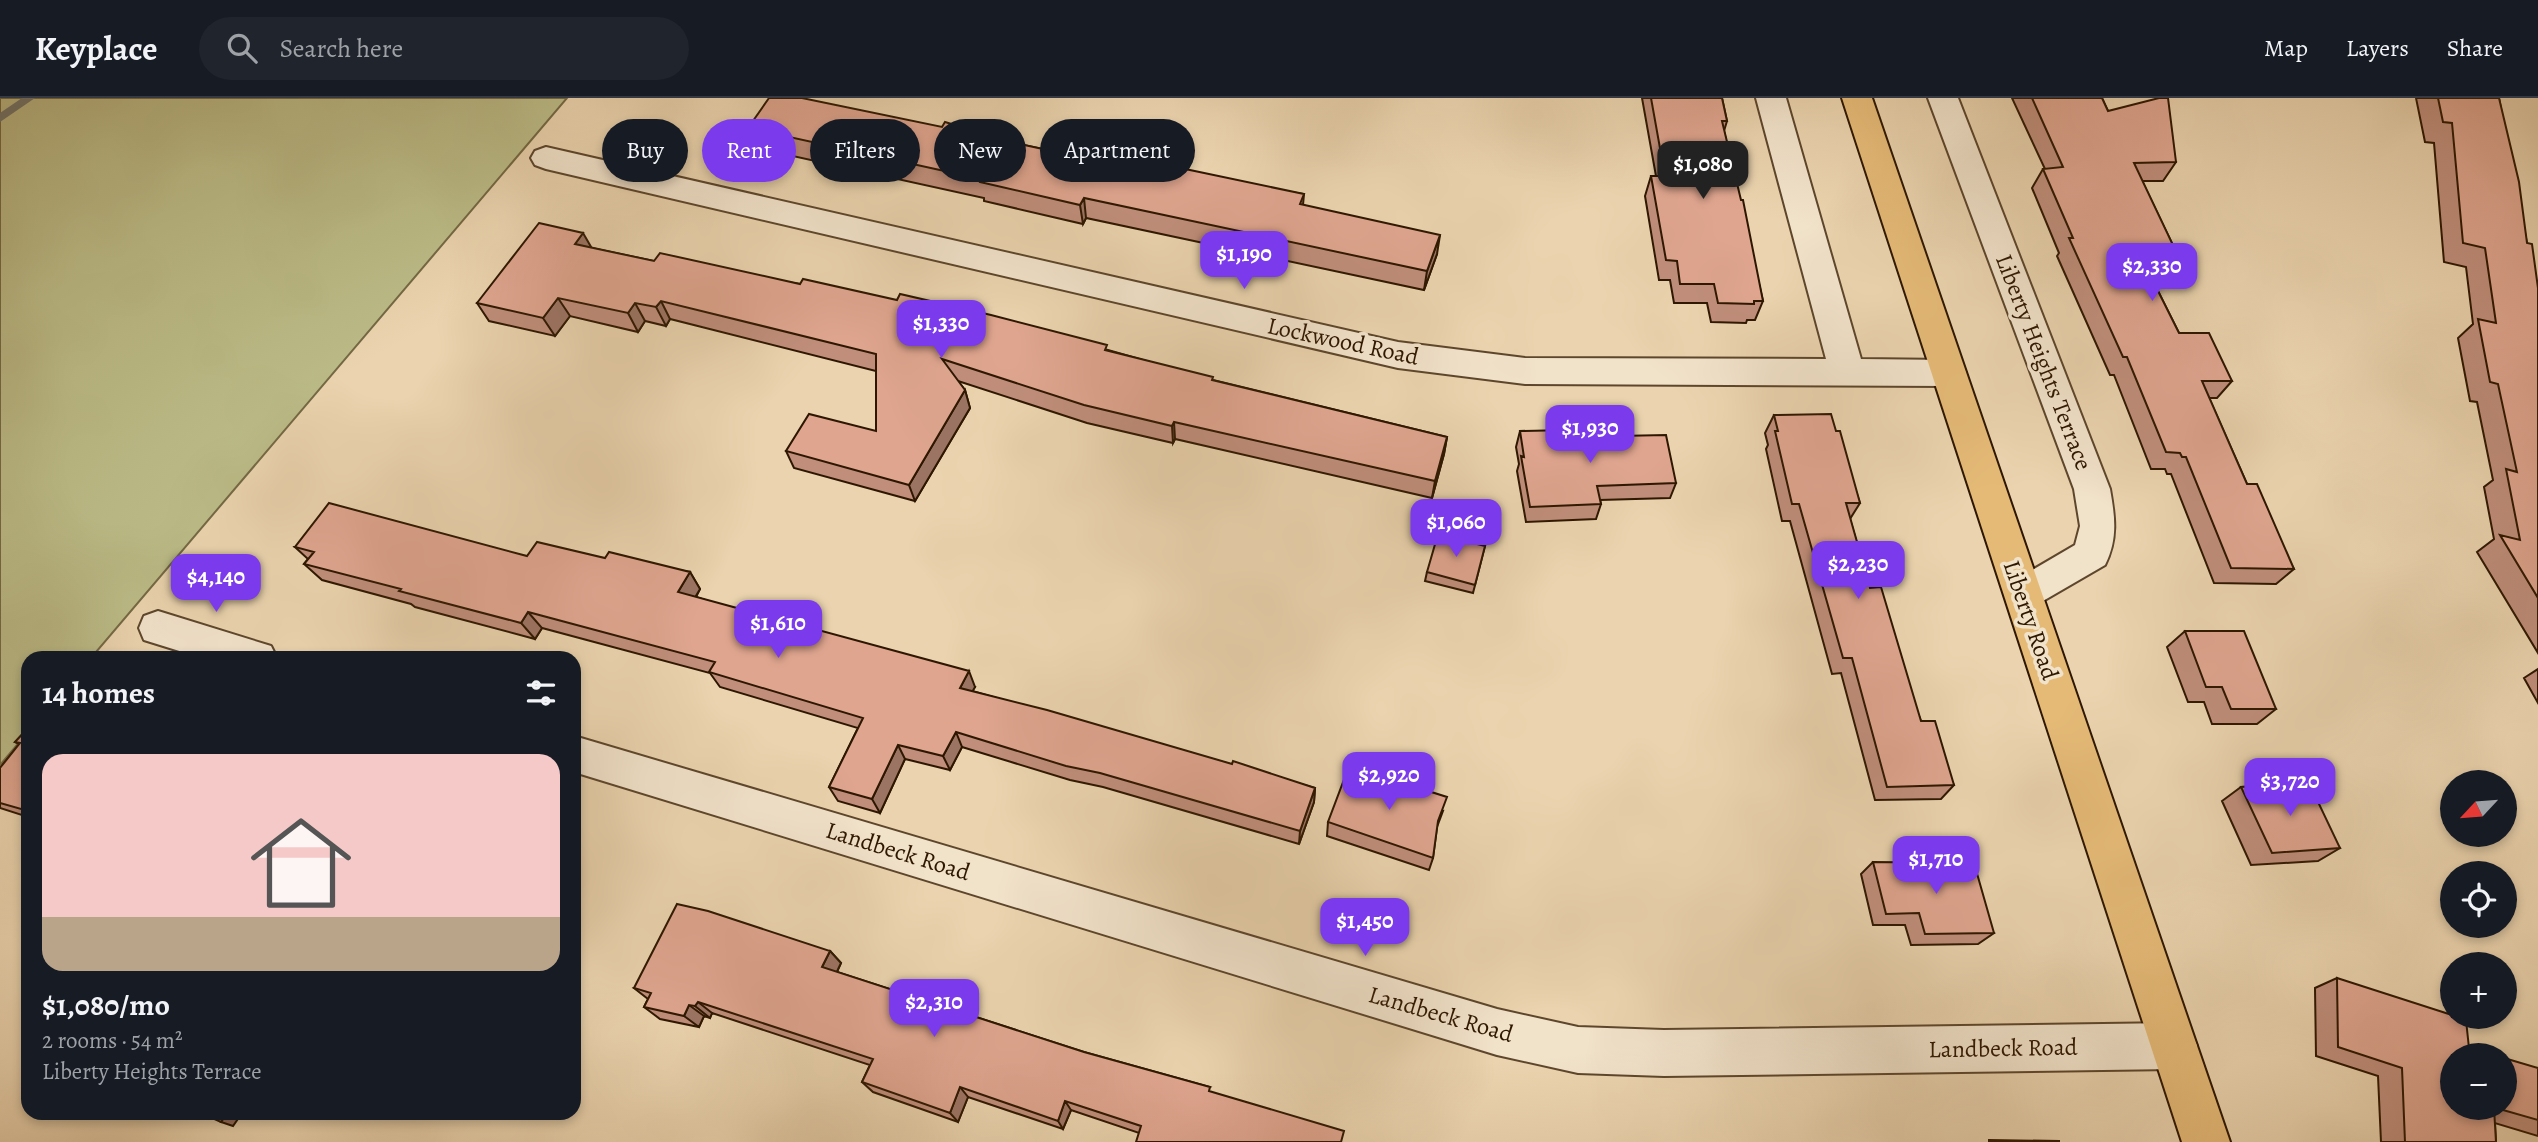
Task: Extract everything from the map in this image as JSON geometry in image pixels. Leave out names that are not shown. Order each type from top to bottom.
[{"type":"main road","name":"Liberty Road","points":[[1857,98],[2206,1142]]},
{"type":"street","points":[[1771,98],[1846,372]]},
{"type":"street","name":"Liberty Heights Terrace","points":[[1942,98],[2092,489],[2098,526],[2092,554],[2023,594]]},
{"type":"street","name":"Lockwood Road","points":[[546,159],[1398,355],[1525,371],[1949,373]]},
{"type":"street","points":[[158,628],[234,651]]},
{"type":"street","name":"Landbeck Road","points":[[581,756],[1497,1032],[1578,1050],[1664,1054],[2174,1045]]},
{"type":"green space","points":[[0,98],[567,98],[97,651],[21,651],[21,740],[0,765]]},
{"type":"building","points":[[769,98],[802,98],[903,119],[810,119],[810,142],[796,139],[796,119],[754,119]]},
{"type":"building","points":[[1651,98],[1722,98],[1727,121],[1722,121],[1743,200],[1763,301],[1754,301],[1754,304],[1718,303],[1714,284],[1680,284],[1677,261],[1666,260],[1651,176],[1665,176]]},
{"type":"building","points":[[2032,98],[2102,98],[2108,111],[2168,98],[2176,162],[2134,163],[2180,260],[2143,261],[2179,333],[2209,333],[2232,381],[2202,381],[2247,484],[2257,484],[2294,569],[2231,568],[2186,457],[2182,457],[2180,453],[2166,452],[2127,357],[2123,357],[2069,238],[2073,238],[2043,169],[2063,167]]},
{"type":"building","points":[[2438,98],[2499,98],[2519,182],[2527,243],[2532,244],[2538,288],[2538,598],[2500,535],[2520,540],[2506,469],[2517,472],[2498,384],[2490,382],[2478,319],[2496,323],[2485,248],[2463,243],[2452,123],[2443,122]]},
{"type":"building","points":[[920,122],[934,125],[934,169],[920,166]]},
{"type":"building","points":[[1026,145],[1040,148],[1040,182],[1195,182],[1195,171],[1304,194],[1300,204],[1440,235],[1427,271],[1084,198],[1080,205],[980,182],[1026,182]]},
{"type":"building","points":[[539,223],[583,233],[575,244],[654,261],[660,253],[800,284],[803,279],[897,300],[900,294],[991,315],[1107,345],[1105,350],[1213,377],[1212,380],[1447,437],[1435,481],[1174,422],[1172,426],[1084,405],[942,359],[965,390],[909,485],[786,451],[809,414],[876,431],[876,354],[661,301],[656,307],[635,303],[628,313],[558,298],[543,318],[477,303]]},
{"type":"building","points":[[1831,414],[1836,431],[1840,431],[1860,503],[1846,503],[1870,588],[1881,587],[1921,721],[1935,721],[1954,785],[1887,787],[1852,658],[1843,658],[1799,504],[1792,504],[1775,431],[1778,431],[1774,415]]},
{"type":"building","points":[[1568,430],[1569,437],[1666,435],[1676,483],[1597,486],[1601,504],[1530,507],[1521,456],[1524,457],[1520,431]]},
{"type":"building","points":[[329,503],[527,556],[537,542],[605,558],[609,552],[690,572],[678,592],[969,671],[960,688],[1047,710],[1232,764],[1233,761],[1315,788],[1300,831],[1100,773],[1066,766],[956,732],[943,756],[898,745],[872,799],[829,787],[863,718],[709,672],[715,662],[528,612],[521,623],[304,564],[314,552],[295,547]]},
{"type":"building","points":[[1438,534],[1485,546],[1475,585],[1427,572]]},
{"type":"building","points":[[2185,631],[2244,631],[2276,709],[2231,709],[2222,687],[2206,687]]},
{"type":"building","points":[[21,736],[21,809],[0,803],[0,768],[20,743],[15,742]]},
{"type":"building","points":[[1348,769],[1447,797],[1438,821],[1433,858],[1328,822]]},
{"type":"building","points":[[2310,785],[2340,848],[2272,853],[2241,787]]},
{"type":"building","points":[[1873,862],[1974,863],[1994,933],[1925,934],[1919,913],[1886,914]]},
{"type":"building","points":[[677,904],[708,911],[830,951],[822,967],[1084,1052],[1210,1087],[1209,1091],[1344,1131],[1341,1142],[1136,1142],[1141,1126],[1065,1101],[1058,1121],[960,1087],[950,1113],[862,1082],[873,1059],[698,1002],[695,1006],[689,1005],[684,1016],[644,1007],[651,993],[634,988]]},
{"type":"building","points":[[2337,978],[2440,1011],[2440,1029],[2467,1029],[2468,1043],[2440,1043],[2440,1120],[2495,1120],[2496,1142],[2405,1142],[2402,1068],[2338,1047]]},
{"type":"building","points":[[2517,1062],[2538,1068],[2538,1120],[2517,1114]]},
{"type":"building","points":[[2059,1141],[2059,1142],[1989,1142]]},
{"type":"waterway","points":[[0,118],[30,98]]}]
